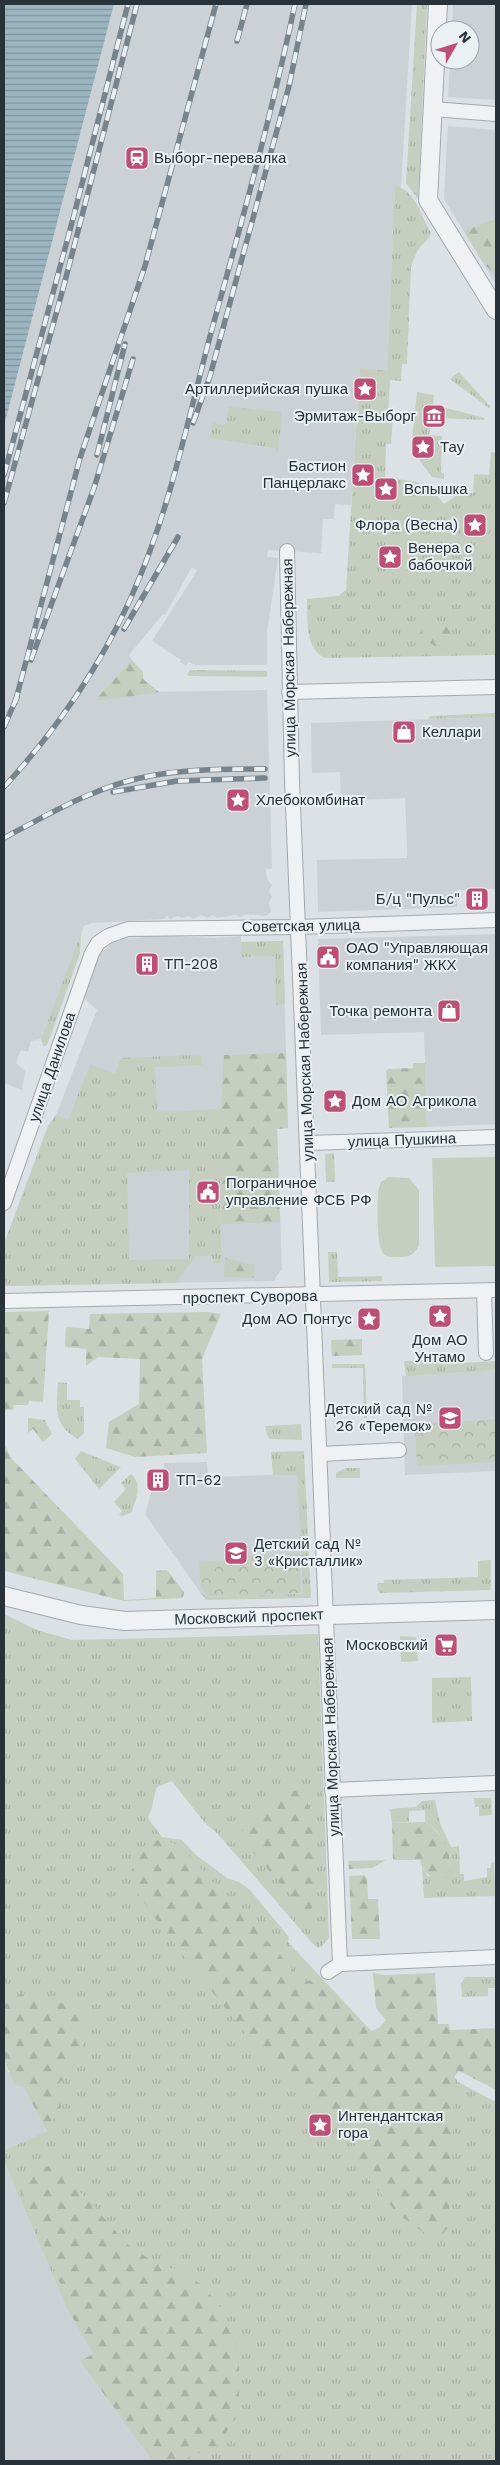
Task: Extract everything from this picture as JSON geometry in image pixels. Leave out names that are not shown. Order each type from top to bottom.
[{"type":"street","points":[[438,4],[428,200],[496,310]]},
{"type":"street","points":[[433,109],[496,114]]},
{"type":"street","name":"улица Морская Набережная","points":[[287,551],[289,692],[340,1964]]},
{"type":"street","points":[[289,692],[496,686]]},
{"type":"street","name":"Советская улица","points":[[108,936],[128,929],[298,927],[496,920]]},
{"type":"street","name":"улица Данилова","points":[[4,1203],[44,1094],[82,978],[98,943],[108,936]]},
{"type":"street","name":"улица Пушкина","points":[[308,1143],[496,1137]]},
{"type":"street","points":[[486,1353],[490,1291]]},
{"type":"street","name":"проспект Суворова","points":[[4,1301],[490,1291]]},
{"type":"street","points":[[320,1454],[399,1450]]},
{"type":"street","name":"Московский проспект","points":[[4,1596],[81,1615],[125,1621],[496,1610]]},
{"type":"street","points":[[332,1790],[496,1783]]},
{"type":"street","points":[[328,1972],[340,1964],[496,1957]]},
{"type":"shaded area","points":[[114,4],[412,4],[401,187],[395,187],[387,372],[360,369],[351,505],[335,504],[334,519],[323,519],[321,553],[268,550],[267,557],[278,558],[267,632],[267,665],[196,665],[189,662],[186,666],[180,662],[181,660],[152,641],[197,571],[192,567],[165,615],[163,614],[129,655],[132,660],[97,698],[100,701],[147,692],[267,690],[272,869],[266,869],[267,879],[272,885],[269,891],[272,897],[269,902],[271,912],[266,916],[246,914],[240,917],[235,915],[217,918],[213,915],[207,918],[201,915],[193,919],[189,916],[182,918],[178,916],[170,919],[167,916],[163,919],[92,923],[84,926],[41,1039],[31,1041],[28,1052],[21,1050],[16,1063],[25,1071],[22,1090],[4,1083],[4,426]]},
{"type":"shaded area","points":[[453,4],[496,4],[496,100],[448,97],[449,70],[480,70],[480,20],[452,20]]},
{"type":"shaded area","points":[[448,126],[496,130],[496,284],[444,199]]},
{"type":"shaded area","points":[[496,717],[496,889],[457,890],[457,907],[318,912],[317,860],[407,858],[407,849],[405,798],[341,801],[340,772],[312,773],[311,723]]},
{"type":"shaded area","points":[[496,934],[496,1124],[427,1127],[424,1032],[321,1035],[318,939]]},
{"type":"shaded area","points":[[155,936],[217,938],[241,936],[241,942],[283,941],[288,1128],[277,1129],[282,1269],[275,1278],[275,1281],[4,1286],[4,1244],[48,1126],[56,1115],[97,1010],[82,996],[88,972],[101,953],[112,943],[125,939]]},
{"type":"shaded area","name":"Детский сад № 26 «Теремок»","points":[[496,1370],[496,1471],[405,1475],[402,1376]]},
{"type":"shaded area","name":"Детский сад № 3 «Кристаллик»","points":[[207,1462],[208,1477],[297,1474],[303,1595],[207,1597],[200,1592],[145,1514],[152,1490],[164,1490],[164,1463]]},
{"type":"shaded area","points":[[4,2060],[8,2072],[23,2086],[47,2132],[4,2151]]},
{"type":"shaded area","points":[[4,2161],[65,2304],[93,2354],[80,2361],[153,2461],[4,2461]]},
{"type":"green space","points":[[417,4],[427,4],[418,199],[406,183]]},
{"type":"green space","points":[[395,186],[408,192],[413,198],[431,233],[420,247],[411,267],[407,364],[402,364],[401,381],[390,380],[388,413],[393,415],[391,444],[386,444],[385,479],[418,483],[430,490],[444,504],[460,493],[473,493],[474,474],[489,475],[491,452],[496,453],[496,655],[325,658],[313,647],[308,632],[307,599],[338,596],[346,590],[360,368],[387,371]]},
{"type":"green space","points":[[496,219],[496,275],[484,264],[464,231]]},
{"type":"green space","points":[[459,372],[490,406],[489,408],[450,379]]},
{"type":"green space","points":[[417,392],[434,395],[429,435],[442,436],[441,473],[444,473],[444,479],[432,477],[411,449]]},
{"type":"green space","points":[[438,406],[485,418],[484,420],[437,418]]},
{"type":"green space","points":[[229,407],[282,412],[278,453],[274,448],[209,438],[213,423],[226,425]]},
{"type":"green space","points":[[442,622],[451,627],[451,644],[448,649],[439,649],[418,635],[429,623]]},
{"type":"green space","points":[[132,660],[143,672],[143,679],[159,692],[99,701],[97,698]]},
{"type":"green space","points":[[190,670],[267,671],[267,677],[190,676],[187,675]]},
{"type":"green space","points":[[496,713],[496,717],[428,719],[430,716]]},
{"type":"green space","points":[[81,933],[80,953],[51,1035],[46,1046],[43,1046],[41,1039]]},
{"type":"green space","points":[[283,941],[285,1004],[276,1005],[275,956],[241,957],[241,942]]},
{"type":"green space","points":[[286,1053],[288,1128],[277,1129],[280,1222],[221,1224],[220,1159],[223,1156],[220,1155],[219,1146],[224,1055]]},
{"type":"green space","points":[[201,1055],[202,1065],[155,1067],[157,1112],[223,1109],[219,1146],[223,1159],[220,1159],[221,1263],[213,1263],[212,1256],[196,1256],[175,1283],[4,1286],[4,1244],[48,1126],[56,1115],[68,1120],[90,1064],[115,1074],[121,1058]],"holes":[[[189,1170],[189,1259],[129,1260],[127,1173]]]},
{"type":"green space","points":[[413,1063],[425,1063],[427,1127],[389,1128],[386,1071],[388,1069],[413,1068]]},
{"type":"green space","points":[[334,1153],[335,1182],[326,1182],[325,1154]]},
{"type":"green space","points":[[496,1157],[496,1266],[435,1267],[432,1158]]},
{"type":"green space","points":[[389,1177],[409,1178],[419,1190],[419,1245],[414,1253],[407,1256],[393,1257],[385,1255],[378,1236],[378,1191],[381,1182]]},
{"type":"green space","points":[[328,1252],[337,1252],[338,1277],[382,1276],[382,1281],[329,1282]]},
{"type":"green space","points":[[225,1258],[254,1265],[254,1278],[224,1277]]},
{"type":"green space","points":[[49,1311],[43,1402],[29,1401],[28,1405],[14,1405],[13,1410],[4,1410],[4,1312]]},
{"type":"green space","points":[[207,1312],[221,1314],[202,1359],[207,1453],[135,1457],[106,1448],[109,1422],[139,1404],[140,1359],[98,1357],[86,1366],[86,1349],[65,1347],[66,1327],[89,1329],[90,1314]]},
{"type":"green space","points":[[362,1339],[362,1355],[332,1356],[331,1340]]},
{"type":"green space","points":[[454,1359],[463,1363],[496,1361],[496,1370],[406,1376],[404,1361]]},
{"type":"green space","points":[[332,1364],[365,1364],[367,1418],[364,1418],[363,1368],[332,1368]]},
{"type":"green space","points":[[58,1382],[67,1383],[67,1400],[80,1400],[80,1407],[84,1407],[84,1433],[78,1439],[60,1421],[57,1408]]},
{"type":"green space","points":[[28,1418],[45,1420],[52,1434],[43,1442],[33,1429],[28,1433]]},
{"type":"green space","points":[[496,1419],[496,1462],[417,1466],[415,1425]]},
{"type":"green space","points":[[301,1424],[302,1440],[270,1439],[265,1426]]},
{"type":"green space","points":[[4,1444],[12,1459],[123,1574],[124,1600],[156,1598],[156,1571],[167,1570],[184,1592],[183,1598],[124,1601],[4,1571]]},
{"type":"green space","points":[[81,1451],[121,1467],[99,1489],[75,1459]]},
{"type":"green space","points":[[304,1451],[311,1598],[206,1600],[200,1592],[207,1597],[303,1594],[297,1475],[273,1475],[271,1452]]},
{"type":"green space","points":[[346,1468],[360,1468],[360,1478],[336,1478],[336,1473]]},
{"type":"green space","points":[[131,1474],[137,1482],[137,1497],[132,1512],[123,1516],[119,1515],[122,1511],[114,1502],[126,1489],[121,1483]]},
{"type":"green space","points":[[299,1553],[301,1593],[208,1596],[201,1588],[199,1562],[229,1560],[230,1557]]},
{"type":"green space","points":[[491,1560],[491,1590],[380,1593],[378,1591],[377,1583],[384,1583],[384,1580],[478,1577],[478,1561]]},
{"type":"green space","points":[[4,1614],[37,1630],[72,1640],[318,1634],[329,1938],[322,1946],[318,1948],[313,1944],[218,1834],[204,1822],[172,1781],[157,1787],[148,1818],[162,1837],[182,1840],[195,1854],[227,1878],[239,1882],[250,1890],[289,1937],[288,1942],[371,2031],[381,2027],[454,2076],[458,2082],[496,2102],[496,2461],[153,2461],[80,2361],[93,2354],[65,2304],[4,2161],[4,2151],[47,2131],[23,2086],[15,2085],[4,2060]]},
{"type":"green space","points":[[400,1636],[416,1637],[418,1661],[401,1662]]},
{"type":"green space","points":[[471,1677],[472,1721],[432,1723],[432,1678]]},
{"type":"green space","points":[[280,1790],[294,1790],[303,1794],[308,1805],[313,1831],[315,1864],[316,1903],[311,1909],[303,1909],[244,1842],[240,1834],[267,1801]]},
{"type":"green space","points":[[474,1798],[491,1798],[492,1815],[479,1816],[479,1807],[475,1807]]},
{"type":"green space","points":[[435,1800],[440,1823],[451,1847],[459,1846],[460,1874],[464,1874],[464,1881],[487,1877],[487,1868],[491,1868],[491,1863],[494,1862],[495,1896],[424,1898],[422,1867],[428,1877],[450,1866],[446,1846],[436,1830],[425,1822],[425,1810],[409,1811],[409,1822],[392,1823],[390,1809],[416,1807],[422,1801]]},
{"type":"green space","points":[[425,1822],[437,1832],[446,1845],[448,1852],[450,1868],[448,1876],[440,1881],[427,1873],[420,1860],[393,1860],[392,1823]]},
{"type":"green space","points":[[161,1839],[179,1845],[303,1980],[323,1984],[334,1991],[371,2031],[377,2030],[386,2020],[376,2008],[373,1973],[384,1975],[435,1973],[438,2024],[449,2024],[450,2030],[496,2028],[496,2090],[459,2071],[454,2077],[452,2168],[448,2227],[437,2242],[398,2214],[358,2167],[355,2135],[314,2094],[271,2067],[133,1887],[132,1869],[145,1846]]},
{"type":"green space","points":[[386,1860],[372,1868],[349,1869],[348,1861]]},
{"type":"green space","points":[[364,1875],[367,1878],[368,1899],[378,1899],[380,1939],[352,1939],[349,1876]]},
{"type":"green space","points":[[465,1977],[496,1977],[496,1988],[488,1988],[488,1996],[462,1997],[461,1984]]},
{"type":"green space","points":[[31,1992],[54,2001],[68,2004],[79,2003],[88,2014],[77,2060],[73,2068],[57,2085],[61,2107],[51,2124],[45,2127],[23,2086],[15,2085],[4,2059],[4,2006],[18,1995]]},
{"type":"green space","points":[[55,2164],[130,2247],[163,2267],[178,2269],[203,2286],[225,2313],[239,2354],[239,2408],[218,2449],[198,2453],[181,2461],[153,2461],[80,2361],[93,2354],[65,2304],[66,2297],[15,2177]]},
{"type":"water","points":[[4,4],[114,4],[4,426]]},
{"type":"railway","points":[[4,475],[128,4]]},
{"type":"railway","points":[[4,503],[64,285],[137,4]]},
{"type":"railway","points":[[15,703],[80,458],[145,266],[216,4]]},
{"type":"railway","points":[[237,41],[247,4]]},
{"type":"railway","points":[[4,787],[45,738],[82,687],[114,632],[141,574],[172,484],[277,86],[295,4]]},
{"type":"railway","points":[[193,423],[210,376],[289,86],[306,4]]},
{"type":"railway","points":[[97,455],[125,344]]},
{"type":"railway","points":[[31,660],[94,488],[133,359]]},
{"type":"railway","points":[[124,629],[178,537]]},
{"type":"railway","points":[[4,727],[17,697]]},
{"type":"railway","points":[[4,838],[77,800],[135,779],[182,772],[223,769],[265,769]]},
{"type":"railway","points":[[113,792],[177,781],[265,778]]},
{"type":"place","name":"Выборг-перевалка","points":[[137,158]]},
{"type":"place","name":"Артиллерийская пушка","points":[[365,389]]},
{"type":"place","name":"Эрмитаж-Выборг","points":[[434,416]]},
{"type":"place","name":"Тау","points":[[423,447]]},
{"type":"place","name":"Бастион Панцерлакс","points":[[363,475]]},
{"type":"place","name":"Вспышка","points":[[386,489]]},
{"type":"place","name":"Флора (Весна)","points":[[475,525]]},
{"type":"place","name":"Венера с бабочкой","points":[[390,557]]},
{"type":"place","name":"Келлари","points":[[404,732]]},
{"type":"place","name":"Хлебокомбинат","points":[[238,800]]},
{"type":"place","name":"Б/ц \"Пульс\"","points":[[477,899]]},
{"type":"place","name":"ОАО \"Управляющая компания\" ЖКХ","points":[[328,957]]},
{"type":"place","name":"ТП-208","points":[[147,964]]},
{"type":"place","name":"Точка ремонта","points":[[449,1011]]},
{"type":"place","name":"Дом АО Агрикола","points":[[335,1101]]},
{"type":"place","name":"Пограничное управление ФСБ РФ","points":[[208,1192]]},
{"type":"place","name":"Дом АО Унтамо","points":[[440,1316]]},
{"type":"place","name":"Дом АО Понтус","points":[[369,1319]]},
{"type":"place","name":"Детский сад № 26 «Теремок»","points":[[450,1418]]},
{"type":"place","name":"ТП-62","points":[[158,1480]]},
{"type":"place","name":"Детский сад № 3 «Кристаллик»","points":[[236,1553]]},
{"type":"place","name":"Московский","points":[[446,1645]]},
{"type":"place","name":"Интендантская гора","points":[[320,2125]]}]
